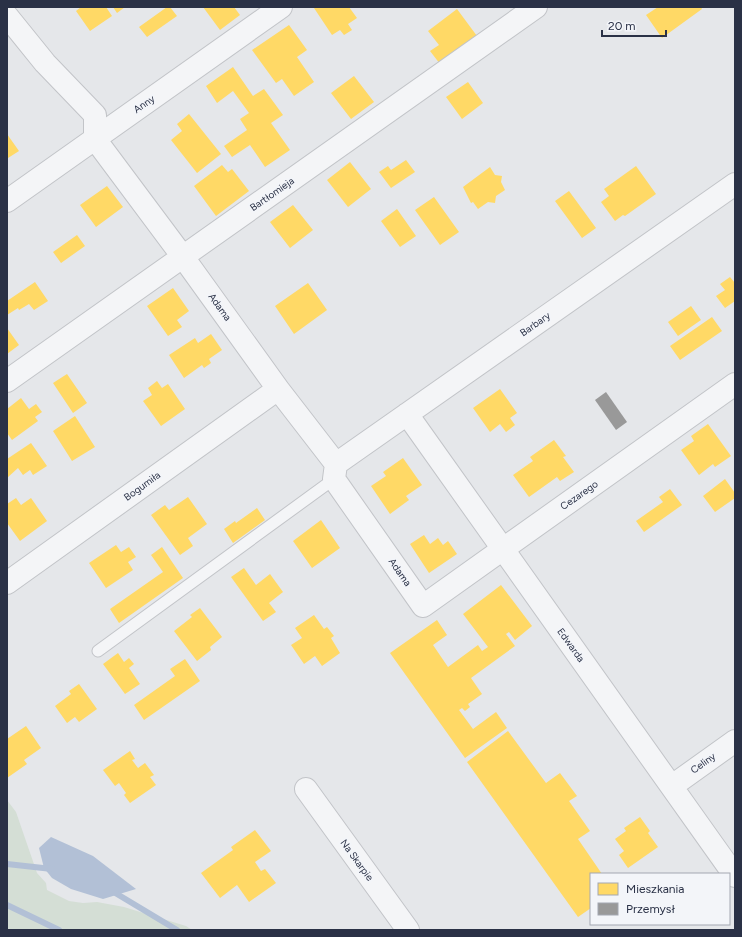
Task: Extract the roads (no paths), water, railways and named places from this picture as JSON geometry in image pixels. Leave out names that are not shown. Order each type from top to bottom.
[{"type":"street","name":"Anny","points":[[7,201],[280,7]]},
{"type":"street","name":"Bartłomieja","points":[[7,381],[536,7]]},
{"type":"street","points":[[7,16],[45,63],[95,115],[95,139]]},
{"type":"street","name":"Adama","points":[[95,139],[183,257],[278,389],[335,471],[423,606]]},
{"type":"street","name":"Barbary","points":[[335,471],[407,414],[735,184]]},
{"type":"street","name":"Cezarego","points":[[423,606],[735,384]]},
{"type":"street","name":"Bogumiła","points":[[7,583],[278,389]]},
{"type":"street","name":"Edwarda","points":[[407,414],[735,876]]},
{"type":"street","name":"Celiny","points":[[672,786],[735,741]]},
{"type":"street","name":"Na Skarpie","points":[[306,790],[408,930]]},
{"type":"lane","points":[[98,651],[335,471]]},
{"type":"water","points":[[51,837],[93,856],[136,889],[103,899],[71,889],[52,878],[44,868],[39,848]]},
{"type":"waterway","points":[[7,864],[52,869]]},
{"type":"waterway","points":[[112,891],[177,930]]},
{"type":"waterway","points":[[7,905],[59,930]]}]
